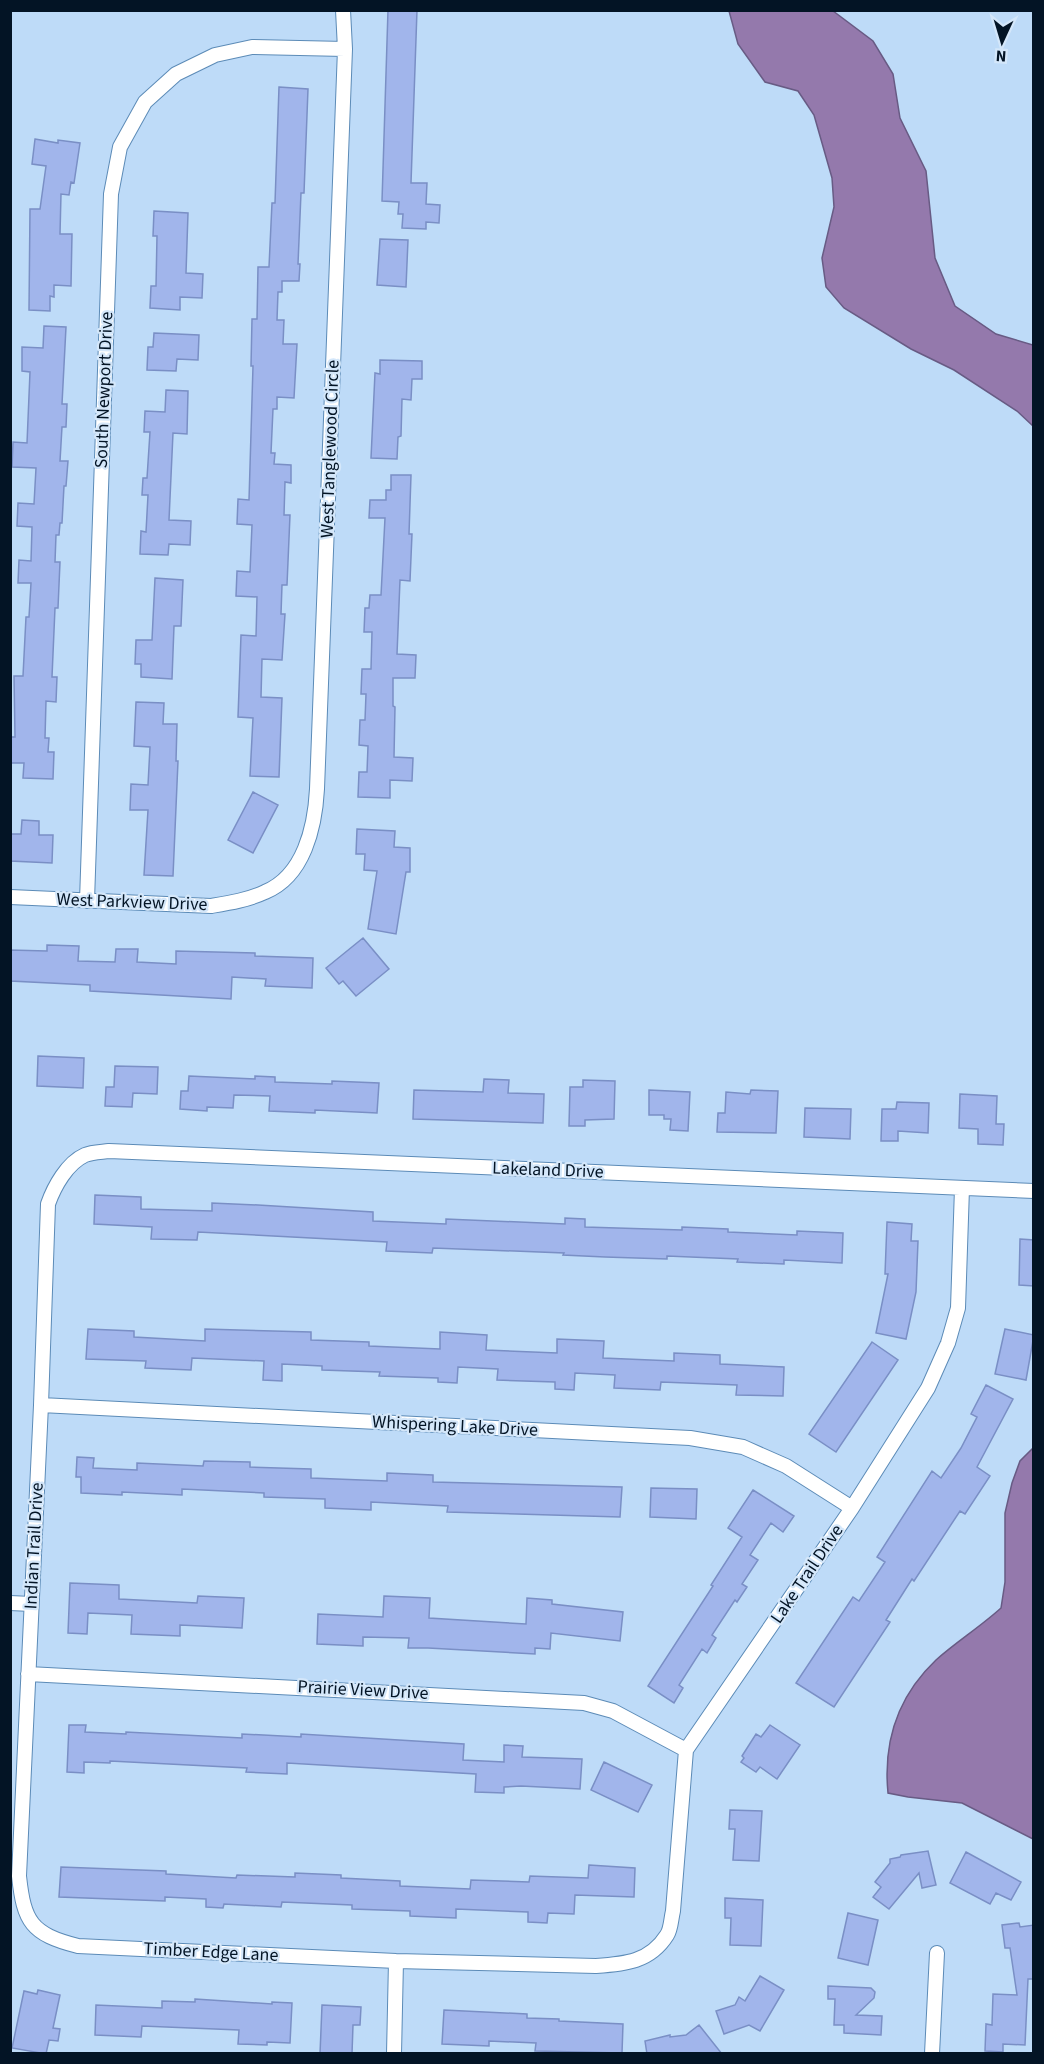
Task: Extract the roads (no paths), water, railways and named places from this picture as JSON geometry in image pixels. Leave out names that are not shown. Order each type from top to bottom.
[{"type":"street","name":"West Tanglewood Circle","points":[[284,881],[299,861],[309,837],[316,803],[345,49],[343,10]]},
{"type":"street","name":"South Newport Drive","points":[[87,901],[111,194],[120,147],[145,102],[176,74],[215,55],[252,46],[345,49]]},
{"type":"street","name":"West Parkview Drive","points":[[10,897],[211,906],[239,901],[267,892],[284,881]]},
{"type":"street","name":"Lakeland Drive","points":[[68,1169],[84,1155],[109,1151],[1034,1191]]},
{"type":"street","name":"Indian Trail Drive","points":[[32,1925],[22,1903],[19,1876],[42,1405],[48,1204],[55,1185],[68,1169]]},
{"type":"street","name":"Lake Trail Drive","points":[[649,1956],[668,1934],[673,1911],[686,1750],[852,1508],[928,1388],[948,1343],[958,1308],[962,1188]]},
{"type":"street","name":"Whispering Lake Drive","points":[[42,1405],[690,1438],[743,1448],[786,1466],[852,1508]]},
{"type":"street","points":[[10,1603],[31,1604]]},
{"type":"street","name":"Prairie View Drive","points":[[28,1674],[584,1703],[614,1712],[686,1750]]},
{"type":"street","name":"Timber Edge Lane","points":[[32,1925],[52,1939],[78,1946],[396,1961],[596,1966],[624,1965],[649,1956]]},
{"type":"street","points":[[932,2054],[937,1953]]},
{"type":"street","points":[[394,2054],[396,1961]]}]
